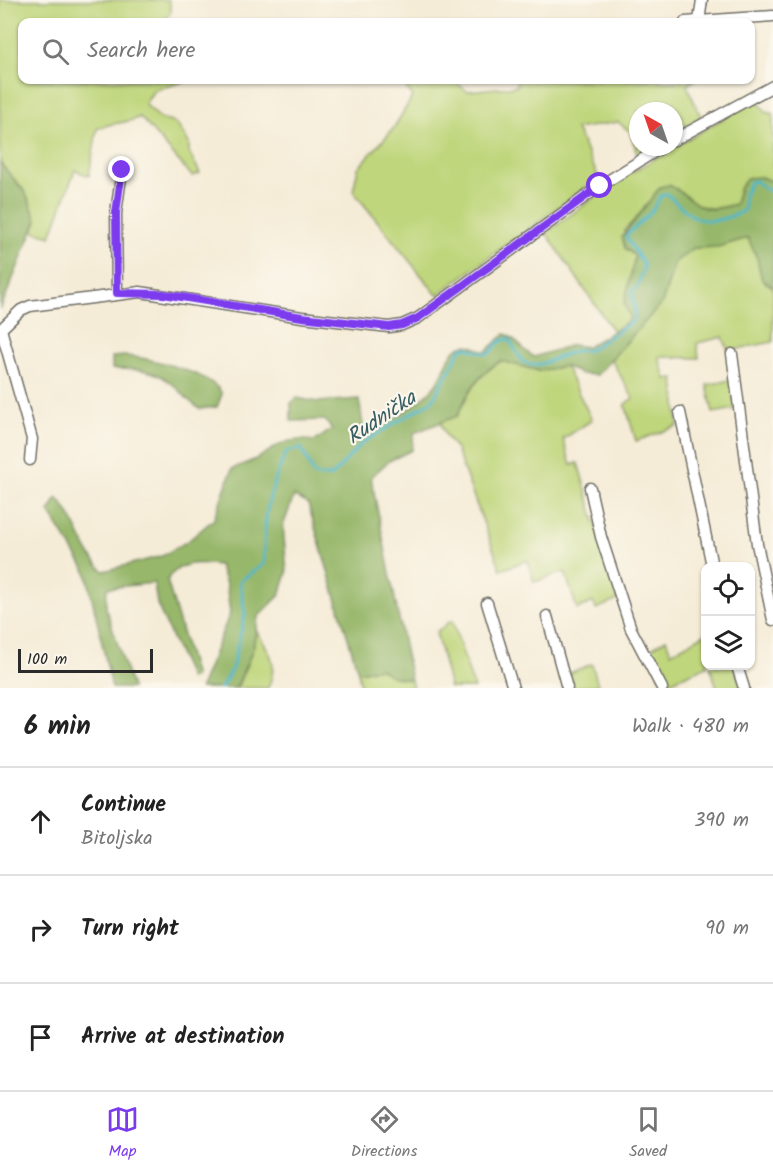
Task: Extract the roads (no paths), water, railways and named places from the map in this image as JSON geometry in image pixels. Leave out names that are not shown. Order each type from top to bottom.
[{"type":"street","points":[[699,18],[702,0]]},
{"type":"street","points":[[736,18],[773,15]]},
{"type":"street","points":[[683,135],[773,86]]},
{"type":"street","points":[[30,460],[32,439],[0,330],[21,310],[39,303],[117,293],[163,294],[302,317],[389,327],[402,325],[418,318],[600,186],[648,156]]},
{"type":"street","points":[[117,293],[116,213],[122,170]]},
{"type":"street","points":[[732,354],[757,544],[773,620]]},
{"type":"street","points":[[680,412],[711,562]]},
{"type":"street","points":[[590,488],[601,537],[631,629],[662,688]]},
{"type":"street","points":[[487,603],[513,688]]},
{"type":"street","points":[[547,615],[567,688]]},
{"type":"street","points":[[738,670],[744,688]]},
{"type":"waterway","name":"Rudnička","points":[[221,688],[232,668],[245,615],[240,581],[264,564],[268,506],[286,452],[301,448],[315,476],[332,476],[362,443],[432,401],[461,349],[467,347],[478,352],[489,353],[497,344],[509,339],[522,361],[530,365],[541,364],[574,351],[590,350],[633,321],[635,312],[632,292],[638,286],[644,266],[626,236],[651,212],[661,196],[667,194],[693,216],[707,221],[726,218],[744,210],[744,196],[750,182],[755,181],[773,193]]}]
